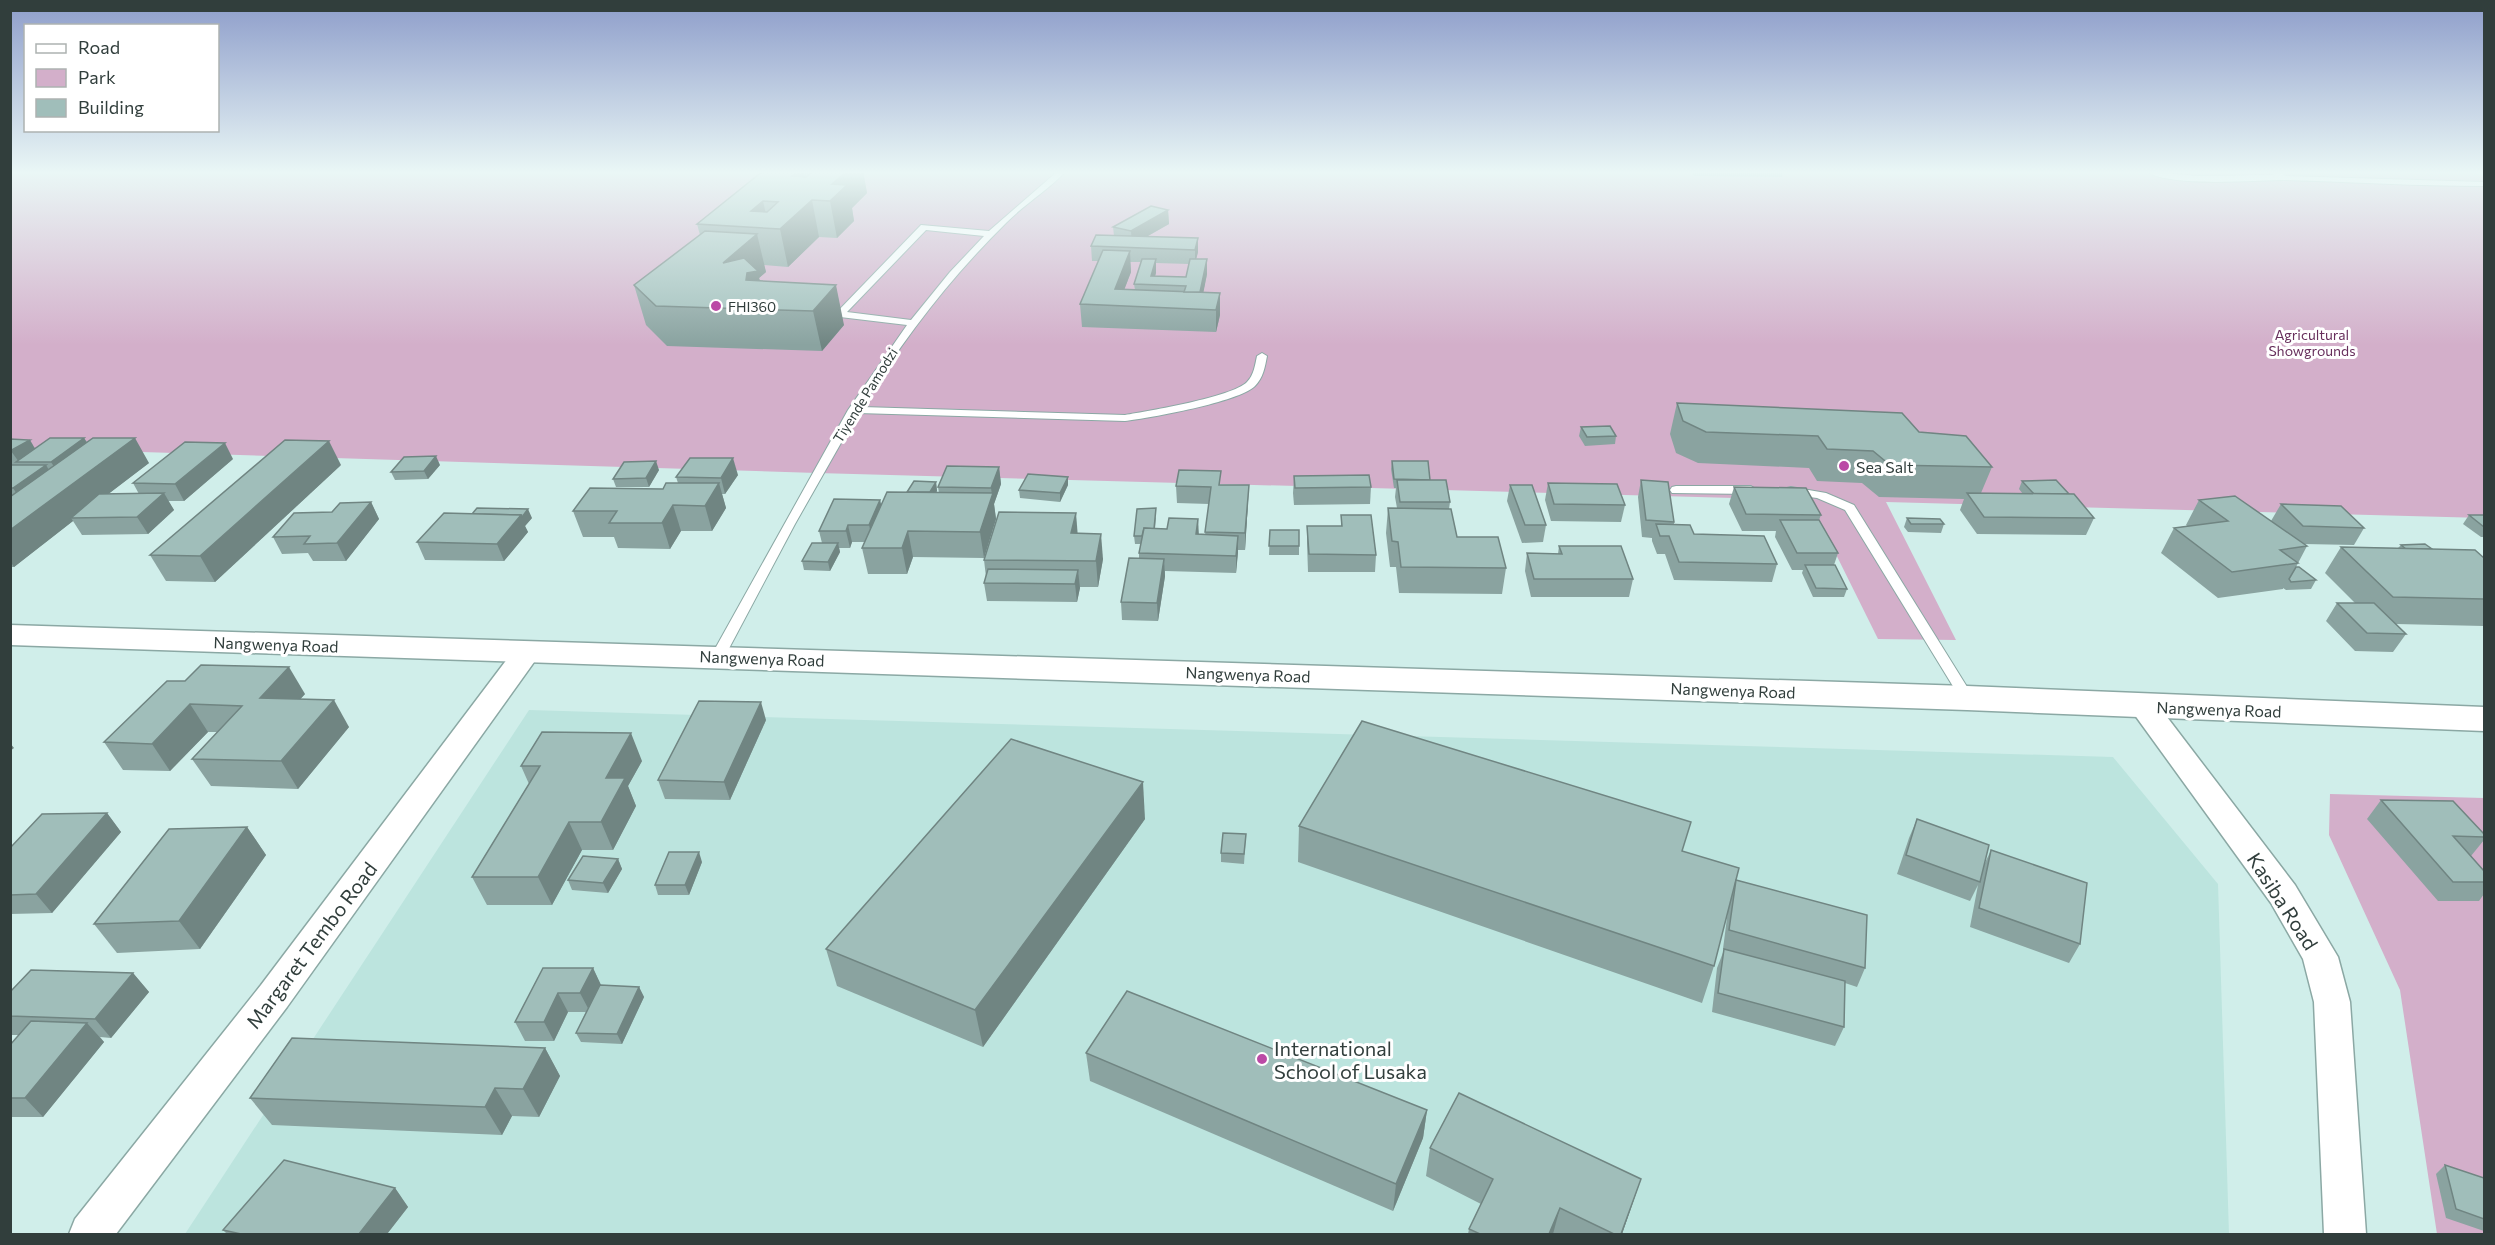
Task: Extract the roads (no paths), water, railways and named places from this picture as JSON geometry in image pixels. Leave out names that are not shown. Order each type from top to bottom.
[{"type":"main road","name":"Nangwenya Road","points":[[10,635],[1966,698],[2484,719]]},
{"type":"street","name":"Margaret Tembo Road","points":[[90,1234],[274,996],[527,652]]},
{"type":"street","name":"Kasiba Road","points":[[2144,707],[2283,894],[2320,957],[2332,1002],[2345,1234]]},
{"type":"lane","points":[[913,323],[840,314],[922,229]]},
{"type":"lane","points":[[944,229],[990,234]]},
{"type":"lane","name":"Tiyende Pamodzi","points":[[717,656],[853,410],[913,323],[996,229]]},
{"type":"lane","points":[[853,410],[1125,418],[1206,403],[1247,388],[1258,378],[1262,356]]},
{"type":"lane","points":[[1676,490],[1759,490]]},
{"type":"lane","points":[[1783,491],[1807,491],[1831,497],[1850,508],[1966,698]]},
{"type":"place","name":"FHI360","points":[[716,306]]},
{"type":"place","name":"Sea Salt","points":[[1844,466]]},
{"type":"place","name":"International School of Lusaka","points":[[1262,1059]]},
{"type":"park label","name":"Agricultural Showgrounds","points":[[2312,342]]}]
